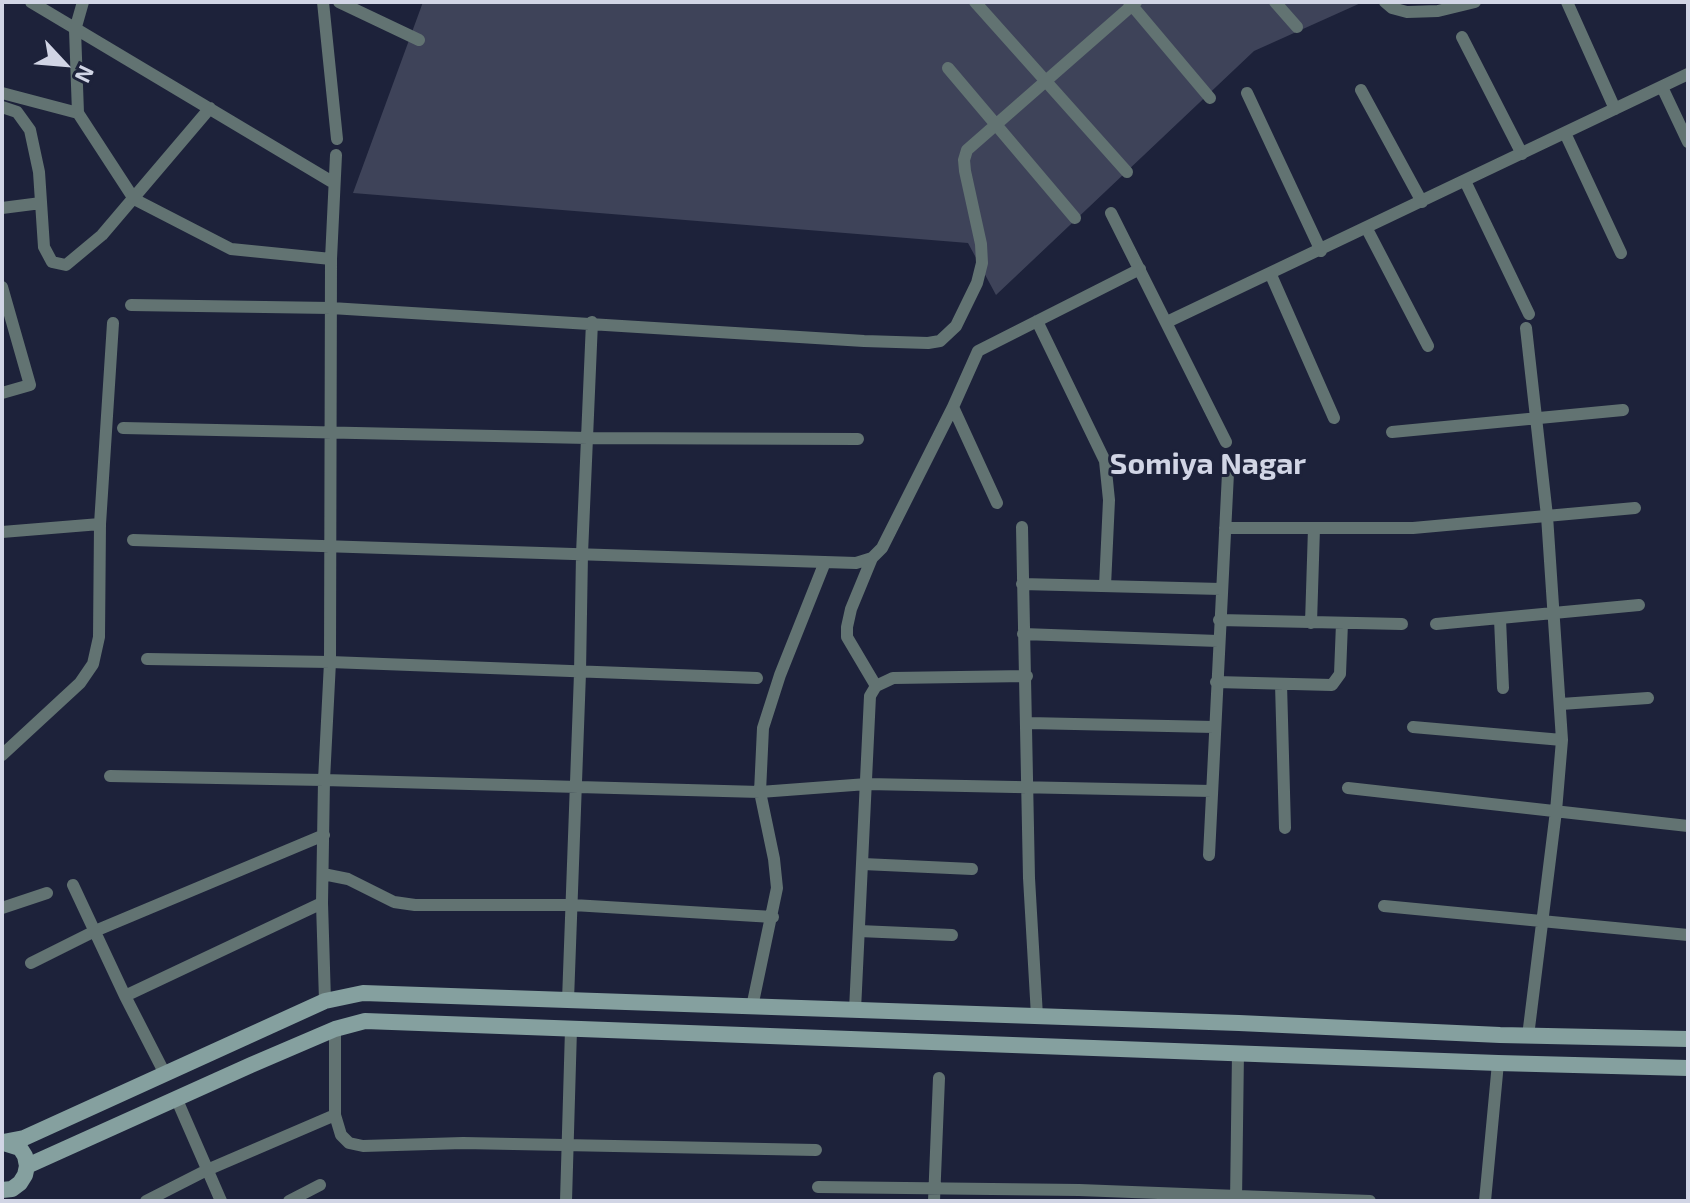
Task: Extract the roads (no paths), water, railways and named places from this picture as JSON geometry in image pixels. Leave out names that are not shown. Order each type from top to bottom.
[{"type":"main road","points":[[2,1142],[24,1138],[325,1001],[363,993],[1528,1036],[1688,1039]]},
{"type":"main road","points":[[27,1166],[335,1029],[365,1021],[1688,1068]]},
{"type":"main road","points":[[2,1142],[20,1148],[27,1166],[25,1175],[10,1193]]},
{"type":"street","points":[[31,2],[334,183]]},
{"type":"street","points":[[83,2],[75,30],[78,113],[134,199],[231,249],[331,259]]},
{"type":"street","points":[[323,2],[337,139]]},
{"type":"street","points":[[339,2],[419,40]]},
{"type":"street","points":[[975,2],[1127,172]]},
{"type":"street","points":[[1275,2],[1297,27]]},
{"type":"street","points":[[1385,2],[1392,8],[1407,12],[1438,11],[1475,2]]},
{"type":"street","points":[[1567,2],[1615,109]]},
{"type":"street","points":[[131,305],[331,308],[864,341],[940,341],[956,326],[977,283],[982,263],[964,160],[974,142],[1132,3],[1210,98]]},
{"type":"street","points":[[1462,37],[1522,154]]},
{"type":"street","points":[[948,68],[1075,218]]},
{"type":"street","points":[[1167,322],[1688,74]]},
{"type":"street","points":[[1662,87],[1688,142]]},
{"type":"street","points":[[1361,90],[1422,202]]},
{"type":"street","points":[[2,93],[78,113]]},
{"type":"street","points":[[1247,93],[1321,251]]},
{"type":"street","points":[[2,106],[21,98]]},
{"type":"street","points":[[2,106],[17,112],[30,130],[39,172],[44,247],[52,262],[66,265],[102,235],[210,108]]},
{"type":"street","points":[[1565,133],[1621,253]]},
{"type":"street","points":[[325,1001],[322,903],[330,662],[331,259],[336,155]]},
{"type":"street","points":[[1465,181],[1528,321],[1555,614],[1562,740],[1528,1036]]},
{"type":"street","points":[[2,208],[41,203]]},
{"type":"street","points":[[1111,213],[1226,442]]},
{"type":"street","points":[[1367,229],[1428,346]]},
{"type":"street","points":[[876,686],[847,637],[851,609],[872,558],[882,548],[978,351],[1140,269]]},
{"type":"street","points":[[1271,275],[1334,418]]},
{"type":"street","points":[[2,287],[30,385],[2,393]]},
{"type":"street","points":[[1037,321],[1105,461],[1109,500],[1105,586]]},
{"type":"street","points":[[568,1000],[592,322]]},
{"type":"street","points":[[2,755],[80,683],[93,664],[99,637],[100,524],[113,323]]},
{"type":"street","points":[[953,407],[997,503]]},
{"type":"street","points":[[1392,432],[1623,410]]},
{"type":"street","points":[[123,428],[588,438],[858,439]]},
{"type":"street","points":[[1209,855],[1228,473]]},
{"type":"street","points":[[1225,528],[1413,528],[1635,508]]},
{"type":"street","points":[[2,532],[100,524]]},
{"type":"street","points":[[1022,527],[1029,878],[1037,1016]]},
{"type":"street","points":[[1311,623],[1314,528]]},
{"type":"street","points":[[133,540],[856,563],[872,558]]},
{"type":"street","points":[[752,1007],[777,888],[760,792],[763,728],[780,675],[825,562]]},
{"type":"street","points":[[1022,584],[1221,589]]},
{"type":"street","points":[[1436,624],[1639,605]]},
{"type":"street","points":[[1500,619],[1503,688]]},
{"type":"street","points":[[1219,620],[1402,624]]},
{"type":"street","points":[[1216,682],[1324,686],[1337,681],[1342,623]]},
{"type":"street","points":[[1023,634],[1218,641]]},
{"type":"street","points":[[147,659],[330,662],[757,678]]},
{"type":"street","points":[[855,1010],[867,784],[867,708],[870,696],[876,686],[893,678],[1027,676]]},
{"type":"street","points":[[1281,684],[1285,828]]},
{"type":"street","points":[[1561,704],[1648,698]]},
{"type":"street","points":[[1028,723],[1214,727]]},
{"type":"street","points":[[1413,727],[1562,740]]},
{"type":"street","points":[[110,776],[760,792],[867,784],[1212,791]]},
{"type":"street","points":[[1348,788],[1688,826]]},
{"type":"street","points":[[31,963],[95,931],[324,835]]},
{"type":"street","points":[[863,864],[972,869]]},
{"type":"street","points":[[323,874],[348,879],[394,902],[415,905],[573,905],[773,917]]},
{"type":"street","points":[[73,885],[165,1074]]},
{"type":"street","points":[[2,908],[47,893]]},
{"type":"street","points":[[125,996],[322,903]]},
{"type":"street","points":[[1384,906],[1688,935]]},
{"type":"street","points":[[859,931],[952,935]]},
{"type":"street","points":[[335,1029],[335,1115],[341,1135],[349,1143],[363,1146],[463,1143],[816,1150]]},
{"type":"street","points":[[566,1201],[571,1029]]},
{"type":"street","points":[[1236,1199],[1238,1052]]},
{"type":"street","points":[[1485,1201],[1498,1063]]},
{"type":"street","points":[[934,1196],[939,1078]]},
{"type":"street","points":[[177,1100],[221,1201]]},
{"type":"street","points":[[146,1201],[207,1170],[335,1115]]},
{"type":"street","points":[[289,1201],[320,1185]]},
{"type":"street","points":[[818,1187],[934,1196],[1079,1190],[1236,1199],[1370,1201]]},
{"type":"district","name":"Somiya Nagar","points":[[1208,464]]}]
